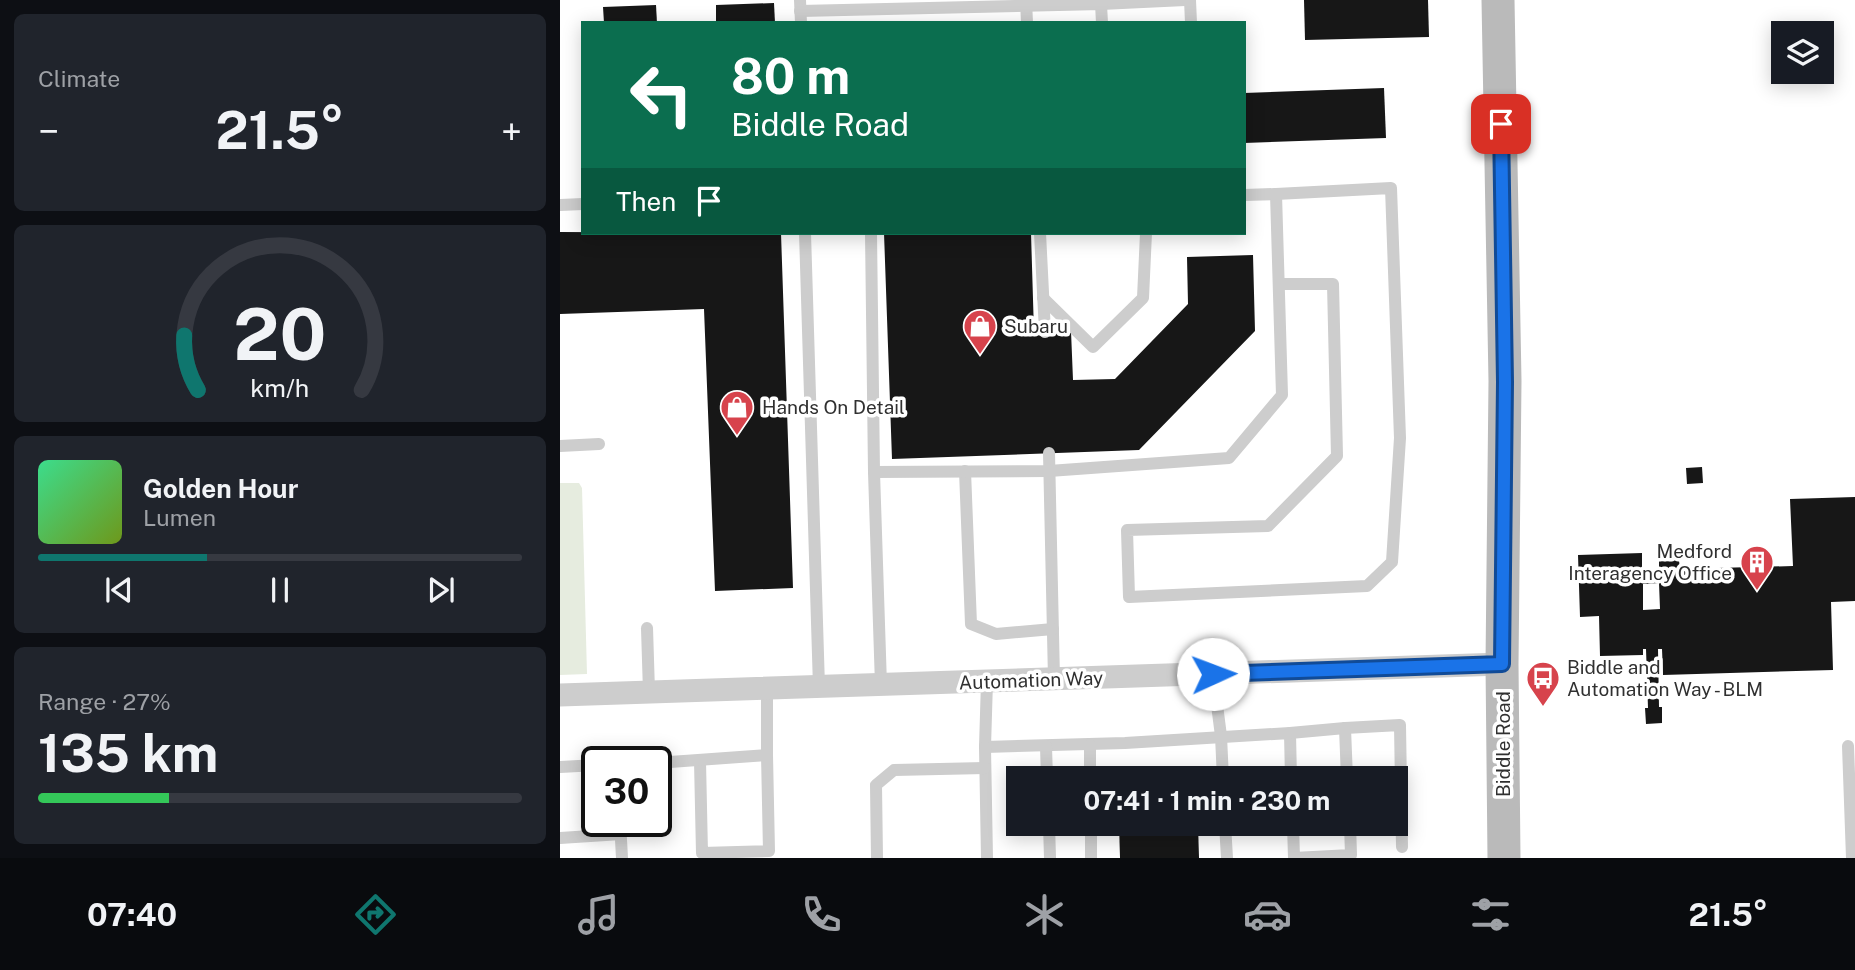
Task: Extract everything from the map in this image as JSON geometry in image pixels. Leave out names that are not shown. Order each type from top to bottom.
[{"type":"main road","name":"Biddle Road","points":[[1498,0],[1505,382],[1502,664],[1504,858]]},
{"type":"street","name":"Automation Way","points":[[560,695],[1502,664]]},
{"type":"lane","points":[[800,11],[1026,4],[1101,5],[1188,0],[1191,21]]},
{"type":"lane","points":[[1101,5],[1102,21]]},
{"type":"lane","points":[[1246,195],[1391,188],[1400,439],[1392,562],[1367,586],[1129,597],[1127,530],[1268,526],[1337,456],[1333,284],[1279,284]]},
{"type":"lane","points":[[874,472],[1049,471],[1230,458],[1282,395],[1276,194]]},
{"type":"lane","points":[[560,205],[581,204]]},
{"type":"lane","points":[[805,235],[819,687]]},
{"type":"lane","points":[[871,235],[874,472],[881,685]]},
{"type":"lane","points":[[1040,235],[1045,332]]},
{"type":"lane","points":[[1043,298],[1093,347],[1143,298],[1146,235]]},
{"type":"lane","points":[[560,446],[600,444]]},
{"type":"lane","points":[[1049,453],[1054,679]]},
{"type":"lane","points":[[965,471],[971,624],[996,634],[1053,629]]},
{"type":"lane","points":[[647,628],[649,692]]},
{"type":"lane","points":[[1213,674],[1222,766]]},
{"type":"lane","points":[[987,681],[987,858]]},
{"type":"lane","points":[[700,761],[702,853],[769,851],[767,688]]},
{"type":"lane","points":[[985,747],[1090,744],[1400,725],[1402,847]]},
{"type":"lane","points":[[1345,727],[1346,766]]},
{"type":"lane","points":[[1290,733],[1291,766]]},
{"type":"lane","points":[[1090,744],[1090,766]]},
{"type":"lane","points":[[1046,746],[1047,766]]},
{"type":"lane","points":[[1848,746],[1852,858]]},
{"type":"lane","points":[[672,762],[767,755]]},
{"type":"lane","points":[[560,767],[581,766]]},
{"type":"lane","points":[[877,858],[876,785],[894,770],[985,768]]},
{"type":"lane","points":[[560,838],[581,834]]},
{"type":"lane","points":[[1049,836],[1050,858]]},
{"type":"lane","points":[[1091,836],[1091,858]]},
{"type":"lane","points":[[1226,836],[1227,858]]},
{"type":"lane","points":[[1293,836],[1294,858],[1351,855],[1350,836]]},
{"type":"lane","points":[[621,837],[622,858]]},
{"type":"shaded area","points":[[560,483],[579,483],[582,488],[587,674],[560,675]]},
{"type":"building","points":[[1304,0],[1428,0],[1429,37],[1305,40]]},
{"type":"building","points":[[774,3],[775,21],[716,21],[716,5]]},
{"type":"building","points":[[656,5],[657,21],[604,21],[603,7]]},
{"type":"building","points":[[1384,88],[1386,138],[1246,143],[1246,93]]},
{"type":"building","points":[[560,232],[581,232],[581,235],[781,235],[793,588],[715,591],[704,309],[560,314]]},
{"type":"building","name":"Subaru","points":[[884,235],[1031,235],[1034,332],[1071,331],[1073,380],[1115,379],[1188,304],[1187,257],[1253,255],[1255,331],[1139,450],[892,459]]},
{"type":"building","points":[[1702,467],[1703,483],[1687,484],[1686,468]]},
{"type":"building","name":"Medford Interagency Office","points":[[1855,497],[1855,601],[1831,602],[1833,670],[1663,675],[1662,649],[1658,649],[1659,707],[1662,707],[1662,723],[1646,724],[1646,649],[1643,649],[1643,655],[1600,656],[1599,616],[1580,617],[1578,555],[1642,553],[1642,573],[1659,572],[1659,553],[1669,547],[1678,552],[1680,569],[1793,566],[1790,499]],"holes":[[[1659,583],[1660,609],[1643,610],[1643,584]]]},
{"type":"building","points":[[1119,836],[1198,836],[1199,858],[1120,858]]},
{"type":"place","name":"Subaru","points":[[980,356]]},
{"type":"place","name":"Hands On Detail","points":[[737,437]]},
{"type":"place","name":"Medford Interagency Office","points":[[1757,592]]},
{"type":"place","name":"Biddle and Automation Way - BLM","points":[[1543,708]]},
{"type":"route","points":[[1213,674],[1502,664],[1505,382],[1501,124]]}]
